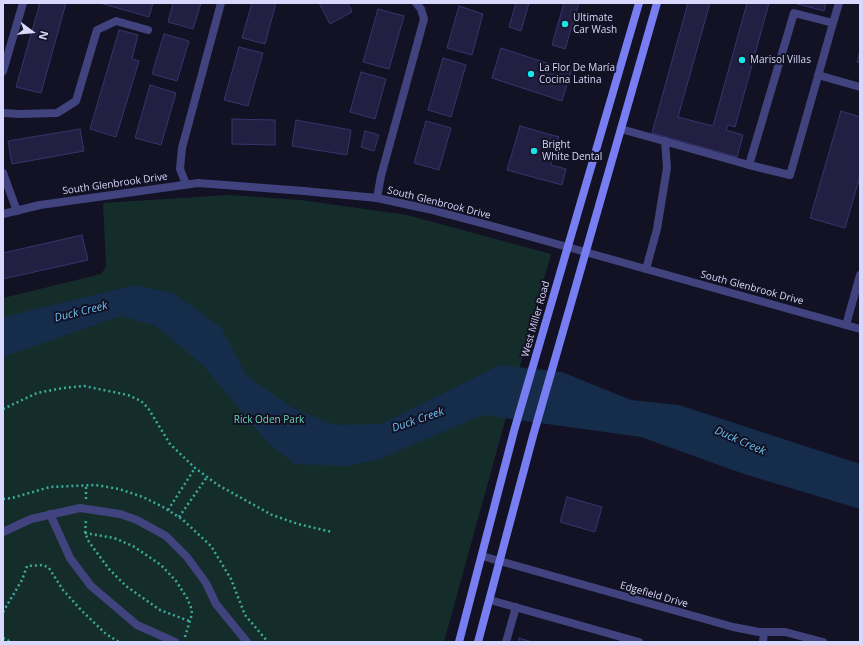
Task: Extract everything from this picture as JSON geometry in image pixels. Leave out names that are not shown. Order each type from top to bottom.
[{"type":"main road","name":"West Miller Road","points":[[459,642],[514,431],[639,3]]},
{"type":"main road","points":[[478,642],[533,436],[657,3]]},
{"type":"street","points":[[3,71],[23,3]]},
{"type":"street","points":[[186,184],[180,169],[182,148],[221,3]]},
{"type":"street","points":[[377,198],[381,176],[424,19],[421,8],[416,3]]},
{"type":"street","points":[[621,129],[790,175],[839,3]]},
{"type":"street","points":[[749,164],[794,14],[833,23]]},
{"type":"street","points":[[3,113],[57,113],[76,101],[97,30],[116,21],[148,30]]},
{"type":"street","points":[[818,75],[860,87]]},
{"type":"street","points":[[646,269],[657,229],[667,168],[665,141]]},
{"type":"street","points":[[3,173],[17,211]]},
{"type":"street","name":"South Glenbrook Drive","points":[[3,214],[48,204],[198,183],[304,190],[377,198],[428,209],[860,329]]},
{"type":"street","points":[[846,325],[860,275]]},
{"type":"street","points":[[3,532],[31,519],[80,508],[100,510],[137,520],[166,536],[187,557],[206,583],[216,604],[247,642]]},
{"type":"street","points":[[50,514],[70,558],[91,586],[137,625],[175,642]]},
{"type":"street","name":"Edgefield Drive","points":[[482,556],[733,627],[764,632],[785,632],[823,642]]},
{"type":"street","points":[[490,600],[631,641],[639,642]]},
{"type":"street","points":[[506,642],[516,607]]},
{"type":"street","points":[[763,642],[764,632]]},
{"type":"path","points":[[3,409],[37,394],[62,388],[84,386],[128,395],[142,401],[148,408],[170,444],[195,468],[218,485],[272,516],[332,532]]},
{"type":"path","points":[[168,510],[195,468]]},
{"type":"path","points":[[179,517],[207,476]]},
{"type":"path","points":[[86,485],[86,500]]},
{"type":"path","points":[[86,519],[85,533],[89,542],[109,569],[126,586],[160,610],[189,621]]},
{"type":"path","points":[[85,533],[114,538],[133,546],[161,565],[176,582],[187,598],[192,610],[184,637]]},
{"type":"path","points":[[3,612],[22,580],[28,566],[43,565],[49,568],[63,590],[82,611],[106,634],[119,642]]},
{"type":"path","points":[[3,638],[11,642]]},
{"type":"green space","name":"Rick Oden Park","points":[[228,195],[301,200],[407,215],[551,254],[444,642],[3,642],[3,298],[101,274],[106,267],[103,203]]},
{"type":"water","name":"Duck Creek","points":[[135,285],[173,293],[221,327],[246,375],[291,407],[335,425],[381,424],[500,365],[562,372],[631,400],[679,405],[860,464],[860,509],[744,474],[641,437],[482,415],[380,459],[347,466],[294,464],[267,442],[204,366],[156,326],[121,316],[3,357],[3,317]]},
{"type":"building","points":[[40,3],[66,3],[41,93],[16,87]]},
{"type":"building","points":[[100,3],[153,3],[149,17]]},
{"type":"building","points":[[173,3],[201,3],[193,29],[168,22]]},
{"type":"building","points":[[252,3],[276,3],[265,44],[242,38]]},
{"type":"building","points":[[319,3],[348,3],[352,12],[330,24]]},
{"type":"building","points":[[516,3],[529,3],[521,31],[509,27]]},
{"type":"building","name":"Ultimate Car Wash","points":[[564,3],[579,3],[565,49],[552,45]]},
{"type":"building","name":"Marisol Villas","points":[[688,3],[710,3],[678,117],[713,126],[747,3],[769,3],[735,127],[728,125],[726,130],[743,135],[737,157],[652,133]]},
{"type":"building","points":[[794,3],[826,3],[824,11]]},
{"type":"building","points":[[459,6],[483,14],[472,55],[447,48]]},
{"type":"building","points":[[378,9],[404,16],[389,69],[363,62]]},
{"type":"building","points":[[119,30],[138,35],[132,59],[139,61],[116,137],[90,129]]},
{"type":"building","points":[[164,34],[189,41],[177,81],[152,74]]},
{"type":"building","points":[[239,47],[263,53],[248,106],[224,100]]},
{"type":"building","name":"La Flor De María Cocina Latina","points":[[501,48],[571,71],[562,101],[492,78]]},
{"type":"building","points":[[860,50],[860,63],[857,62]]},
{"type":"building","points":[[443,58],[466,65],[451,117],[428,110]]},
{"type":"building","points":[[361,72],[386,79],[375,119],[350,112]]},
{"type":"building","points":[[150,85],[176,93],[161,145],[135,138]]},
{"type":"building","points":[[841,111],[860,117],[860,176],[845,228],[810,218]]},
{"type":"building","points":[[232,119],[275,120],[275,145],[232,144]]},
{"type":"building","points":[[296,120],[351,130],[347,155],[292,146]]},
{"type":"building","points":[[426,121],[451,128],[439,170],[414,163]]},
{"type":"building","name":"Bright White Dental","points":[[520,126],[559,137],[551,165],[566,169],[562,185],[507,170]]},
{"type":"building","points":[[80,129],[84,151],[12,164],[8,141]]},
{"type":"building","points":[[365,131],[379,135],[374,151],[361,147]]},
{"type":"building","points":[[82,235],[88,260],[3,279],[3,253]]},
{"type":"building","points":[[567,497],[602,507],[595,532],[560,522]]},
{"type":"building","points":[[519,638],[532,642],[518,642]]},
{"type":"place","name":"Ultimate Car Wash","points":[[565,24]]},
{"type":"place","name":"Marisol Villas","points":[[742,60]]},
{"type":"place","name":"La Flor De María Cocina Latina","points":[[531,74]]},
{"type":"place","name":"Bright White Dental","points":[[534,151]]}]
